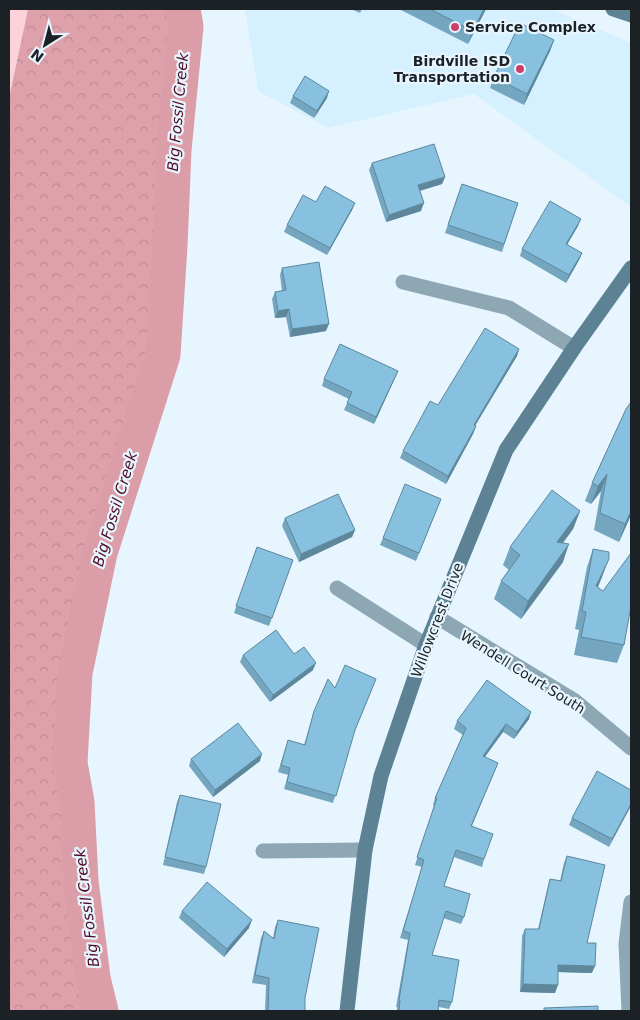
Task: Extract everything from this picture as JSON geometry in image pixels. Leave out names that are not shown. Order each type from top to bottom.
[{"type":"street","points":[[613,9],[631,15]]},
{"type":"street","name":"Willowcrest Drive","points":[[347,1011],[365,850],[380,776],[426,645],[506,450],[574,348],[631,268]]},
{"type":"street","points":[[404,282],[509,308],[574,348]]},
{"type":"street","points":[[336,588],[426,645]]},
{"type":"street","name":"Wendell Court South","points":[[437,618],[575,702],[631,748]]},
{"type":"street","points":[[263,851],[365,850]]},
{"type":"street","points":[[629,1011],[626,944],[631,902]]},
{"type":"shaded area","points":[[9,9],[28,9],[9,98]]},
{"type":"shaded area","points":[[245,9],[552,9],[631,43],[631,207],[474,94],[328,128],[258,91]]},
{"type":"green space","points":[[28,9],[183,9],[186,27],[174,150],[163,355],[100,553],[75,673],[70,763],[77,802],[81,881],[93,978],[101,1011],[9,1011],[9,98]]},
{"type":"building","points":[[430,9],[484,9],[473,31]]},
{"type":"building","name":"Birdville ISD Transportation","points":[[520,23],[554,40],[527,94],[494,77]]},
{"type":"building","points":[[305,76],[329,91],[317,111],[293,96]]},
{"type":"building","points":[[434,144],[445,177],[418,185],[424,203],[389,215],[372,163]]},
{"type":"building","points":[[462,184],[518,203],[504,244],[448,225]]},
{"type":"building","points":[[325,186],[355,203],[330,248],[287,225],[303,195],[316,202]]},
{"type":"building","points":[[550,201],[581,219],[566,244],[582,253],[569,275],[522,249]]},
{"type":"building","points":[[319,262],[329,324],[292,329],[289,309],[278,311],[275,292],[286,290],[282,268]]},
{"type":"building","points":[[485,328],[519,349],[474,425],[476,426],[448,476],[403,451],[430,401],[438,405]]},
{"type":"building","points":[[340,344],[398,371],[376,417],[347,403],[352,392],[324,379]]},
{"type":"building","points":[[631,402],[631,511],[625,524],[600,513],[607,474],[598,486],[592,483]]},
{"type":"building","points":[[405,484],[441,499],[419,553],[383,538]]},
{"type":"building","points":[[552,490],[580,511],[557,542],[569,544],[528,601],[501,581],[520,555],[510,547]]},
{"type":"building","points":[[338,494],[355,530],[301,554],[285,518]]},
{"type":"building","points":[[257,547],[293,560],[272,618],[236,606]]},
{"type":"building","points":[[593,549],[609,552],[609,559],[596,586],[603,591],[631,553],[631,606],[624,645],[581,637],[586,612],[582,611]]},
{"type":"building","points":[[276,630],[294,654],[304,647],[316,663],[273,695],[243,655]]},
{"type":"building","points":[[345,665],[376,679],[355,730],[336,796],[287,782],[290,768],[281,765],[288,740],[305,745],[314,711],[328,679],[335,688]]},
{"type":"building","points":[[487,680],[531,712],[517,732],[506,724],[483,756],[498,763],[471,826],[493,834],[484,859],[456,850],[444,886],[470,894],[464,917],[446,911],[432,955],[459,960],[452,1002],[439,1000],[438,1011],[399,1011],[399,1000],[410,933],[403,931],[424,860],[417,857],[437,798],[435,798],[466,728],[457,721]]},
{"type":"building","points":[[238,723],[262,754],[215,790],[191,759]]},
{"type":"building","points":[[597,771],[631,790],[631,804],[612,839],[572,818]]},
{"type":"building","points":[[180,795],[221,804],[206,867],[165,857]]},
{"type":"building","points":[[567,856],[605,865],[587,943],[596,943],[595,966],[558,965],[558,985],[523,984],[525,929],[539,929],[550,879],[561,881]]},
{"type":"building","points":[[207,882],[252,920],[227,949],[182,911]]},
{"type":"building","points":[[278,920],[319,928],[305,998],[305,1011],[268,1011],[269,978],[255,975],[264,931],[274,939]]},
{"type":"building","points":[[598,1006],[598,1011],[544,1011],[544,1008]]},
{"type":"waterway","name":"Big Fossil Creek","points":[[101,1011],[93,978],[81,881],[77,802],[70,763],[75,673],[100,553],[163,355],[174,150],[186,27],[183,9]]},
{"type":"place","name":"Service Complex","points":[[455,27]]},
{"type":"place","name":"Birdville ISD Transportation","points":[[520,69]]}]
